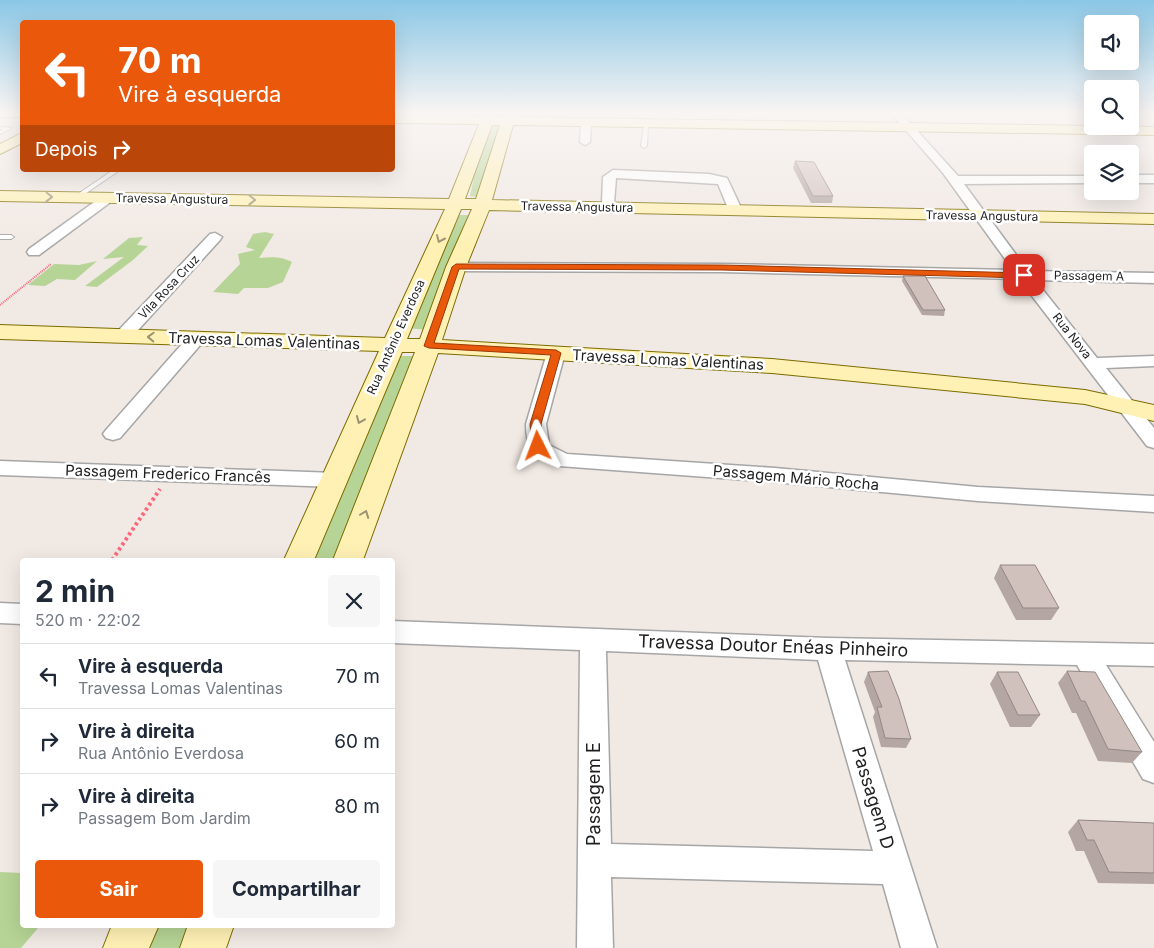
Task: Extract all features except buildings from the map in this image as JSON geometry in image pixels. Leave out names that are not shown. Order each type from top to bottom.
[{"type":"street","name":"Rua Antônio Everdosa","points":[[300,558],[392,344],[455,204],[479,157]]},
{"type":"street","name":"Rua Antônio Everdosa","points":[[349,558],[429,346],[456,267],[483,204],[491,157]]},
{"type":"street","name":"Rua Nova","points":[[935,157],[1154,442]]},
{"type":"street","points":[[608,205],[609,177],[613,174],[709,178],[723,181],[735,210]]},
{"type":"street","points":[[1139,179],[1154,178]]},
{"type":"street","points":[[954,180],[1084,179]]},
{"type":"street","name":"Travessa Angustura","points":[[0,196],[608,205],[735,210],[1154,219]]},
{"type":"street","points":[[34,252],[108,198]]},
{"type":"street","name":"Vila Rosa Cruz","points":[[123,336],[215,237]]},
{"type":"street","name":"Passagem A","points":[[456,267],[722,268],[1154,278]]},
{"type":"street","name":"Travessa Lomas Valentinas","points":[[0,332],[392,344],[782,367],[1085,397],[1154,413]]},
{"type":"street","points":[[113,434],[196,339]]},
{"type":"street","name":"Passagem Mário Rocha","points":[[556,353],[536,424],[536,437],[538,446],[547,455],[566,461],[775,475],[978,494],[1154,504]]},
{"type":"street","points":[[1093,363],[1154,361]]},
{"type":"street","name":"Passagem Frederico Francês","points":[[0,468],[335,480]]},
{"type":"street","points":[[0,613],[20,614]]},
{"type":"street","name":"Travessa Doutor Enéas Pinheiro","points":[[395,632],[828,649],[1154,656]]},
{"type":"street","name":"Passagem E","points":[[593,639],[595,948]]},
{"type":"street","name":"Passagem D","points":[[828,649],[919,948]]},
{"type":"street","points":[[1085,654],[1154,770]]},
{"type":"street","points":[[594,860],[894,868]]},
{"type":"street","points":[[126,948],[135,928]]},
{"type":"street","points":[[203,948],[210,928]]},
{"type":"lane","points":[[77,198],[114,172]]},
{"type":"lane","points":[[0,237],[11,237]]},
{"type":"path","points":[[0,305],[51,264]]},
{"type":"path","points":[[113,558],[170,474]]},
{"type":"green space","points":[[478,157],[493,157],[477,197],[470,196]]},
{"type":"green space","points":[[459,215],[471,215],[428,330],[407,328]]},
{"type":"green space","points":[[265,232],[274,234],[259,258],[272,257],[292,262],[283,282],[268,288],[244,288],[238,294],[213,292],[240,264],[238,254],[255,250],[246,247],[253,234]]},
{"type":"green space","points":[[143,237],[137,245],[148,246],[133,260],[97,287],[85,286],[124,257],[103,259],[129,238]]},
{"type":"green space","points":[[97,261],[75,280],[57,279],[45,286],[28,285],[54,264],[79,265]]},
{"type":"green space","points":[[398,356],[417,356],[339,558],[314,558]]},
{"type":"green space","points":[[0,872],[20,873],[20,928],[38,928],[21,948],[0,948]]},
{"type":"green space","points":[[151,928],[200,928],[192,948],[142,948]]},
{"type":"route","points":[[538,446],[536,424],[556,353],[429,346],[456,267],[722,268],[1024,275]]}]
